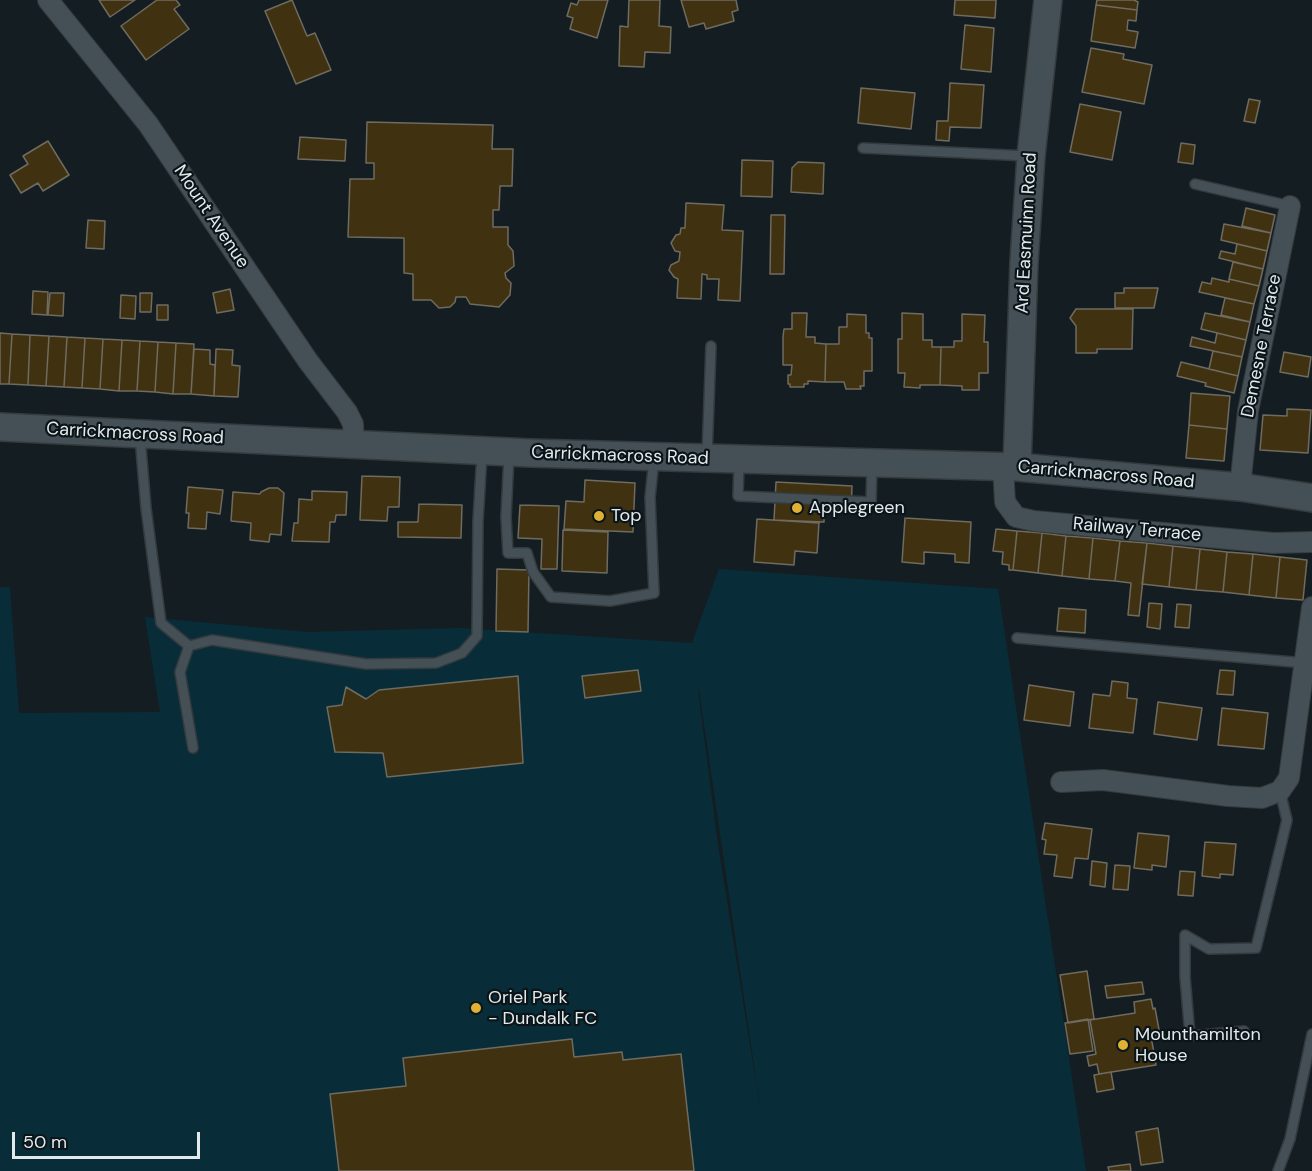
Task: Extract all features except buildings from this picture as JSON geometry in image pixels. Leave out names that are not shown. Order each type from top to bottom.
[{"type":"main road","name":"Ard Easmuinn Road","points":[[1010,467],[1035,106],[1048,0]]},
{"type":"main road","name":"Carrickmacross Road","points":[[0,427],[654,458],[1010,467],[1240,487],[1312,498]]},
{"type":"street","name":"Mount Avenue","points":[[48,0],[148,124],[308,361],[347,412],[353,424],[354,444]]},
{"type":"street","name":"Demesne Terrace","points":[[1240,487],[1248,411],[1290,206]]},
{"type":"street","name":"Railway Terrace","points":[[1010,467],[1005,502],[1016,517],[1034,521],[1274,543],[1312,542]]},
{"type":"street","points":[[1061,782],[1102,780],[1228,796],[1262,798],[1280,791],[1289,778],[1312,606]]},
{"type":"lane","points":[[863,148],[1031,156]]},
{"type":"lane","points":[[1195,184],[1290,206]]},
{"type":"lane","points":[[706,458],[711,346]]},
{"type":"lane","points":[[140,434],[146,508],[161,623],[189,646]]},
{"type":"lane","points":[[189,646],[212,640],[366,664],[436,663],[462,653],[477,636],[478,520],[482,451]]},
{"type":"lane","points":[[509,452],[506,517],[508,553],[527,553],[533,572],[551,597],[610,601],[654,593],[650,497],[654,458]]},
{"type":"lane","points":[[739,459],[738,496],[871,502],[872,464]]},
{"type":"lane","points":[[1017,638],[1305,663]]},
{"type":"lane","points":[[189,646],[180,672],[193,748]]},
{"type":"lane","points":[[1244,1030],[1190,1036],[1185,977],[1185,935],[1209,948],[1256,948],[1287,820],[1280,791]]},
{"type":"lane","points":[[1278,1171],[1290,1139],[1312,1034]]},
{"type":"shaded area","points":[[719,569],[998,589],[1086,1171],[0,1171],[0,587],[10,587],[19,713],[160,712],[145,617],[307,632],[460,628],[692,643]],"holes":[[[699,690],[762,1120],[718,845]]]},
{"type":"place","name":"Applegreen","points":[[797,508]]},
{"type":"place","name":"Top","points":[[599,516]]},
{"type":"place","name":"Oriel Park - Dundalk FC","points":[[476,1008]]},
{"type":"place","name":"Mounthamilton House","points":[[1123,1045]]}]
